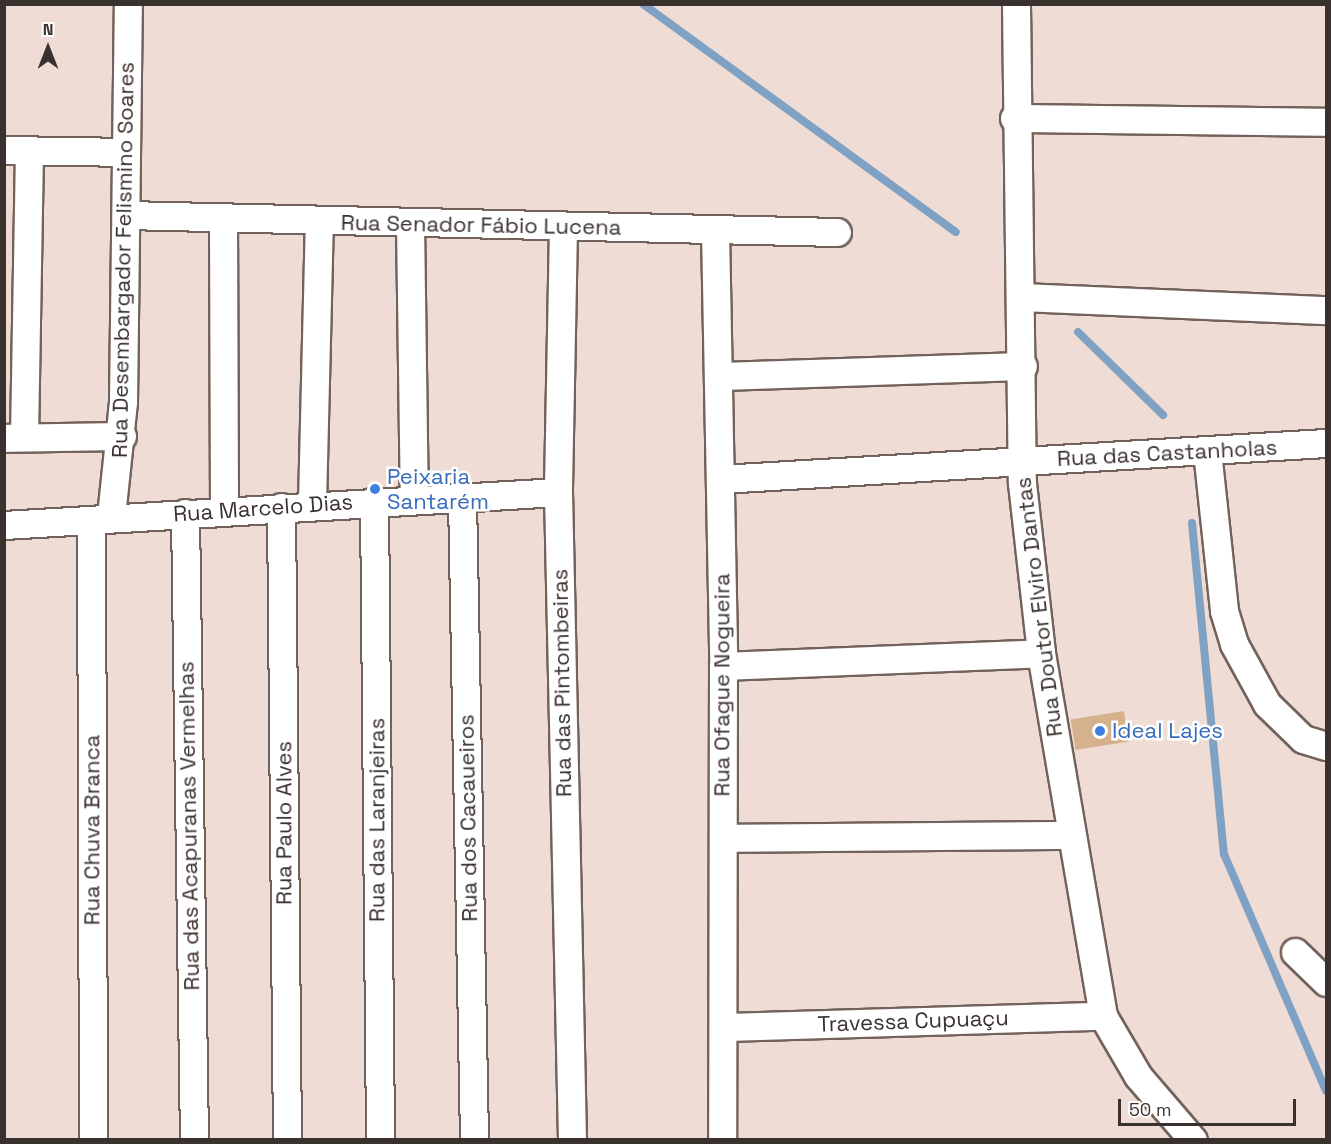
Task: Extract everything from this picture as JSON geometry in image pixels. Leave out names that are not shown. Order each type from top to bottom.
[{"type":"street","name":"Rua Desembargador Felismino Soares","points":[[101,518],[122,436],[128,4]]},
{"type":"street","name":"Rua Doutor Elviro Dantas","points":[[1016,4],[1014,118],[1023,297],[1023,461],[1041,653],[1070,835],[1103,1016],[1138,1076],[1192,1140]]},
{"type":"street","points":[[1014,118],[1326,122]]},
{"type":"street","points":[[122,436],[14,437],[17,151],[126,152]]},
{"type":"street","name":"Rua Senador Fábio Lucena","points":[[126,214],[223,219],[837,232]]},
{"type":"street","points":[[223,219],[224,509]]},
{"type":"street","points":[[312,503],[319,220]]},
{"type":"street","points":[[410,223],[414,498]]},
{"type":"street","name":"Rua das Pintombeiras","points":[[563,227],[558,492],[572,1140]]},
{"type":"street","name":"Rua Ofague Nogueira","points":[[715,230],[720,376],[723,666],[722,1140]]},
{"type":"street","points":[[1023,297],[1326,310]]},
{"type":"street","points":[[720,376],[1023,366]]},
{"type":"street","name":"Rua das Castanholas","points":[[721,480],[1326,443]]},
{"type":"street","points":[[1207,451],[1224,611],[1234,644],[1267,704],[1302,739],[1326,746]]},
{"type":"street","name":"Rua Marcelo Dias","points":[[4,525],[312,503],[558,492]]},
{"type":"street","name":"Rua dos Cacaueiros","points":[[462,496],[474,1140]]},
{"type":"street","name":"Rua das Laranjeiras","points":[[374,501],[380,1140]]},
{"type":"street","name":"Rua Paulo Alves","points":[[281,507],[287,1140]]},
{"type":"street","name":"Rua das Acapuranas Vermelhas","points":[[185,513],[194,1140]]},
{"type":"street","name":"Rua Chuva Branca","points":[[93,1140],[101,518]]},
{"type":"street","points":[[723,666],[1041,653]]},
{"type":"street","points":[[723,838],[1070,835]]},
{"type":"street","points":[[1295,952],[1326,982]]},
{"type":"street","name":"Travessa Cupuaçu","points":[[723,1027],[1103,1016]]},
{"type":"building","name":"Ideal Lajes","points":[[1124,711],[1129,742],[1076,750],[1071,719]]},
{"type":"waterway","points":[[643,4],[956,232]]},
{"type":"waterway","points":[[1078,332],[1163,415]]},
{"type":"waterway","points":[[1192,523],[1224,854],[1326,1091]]},
{"type":"place","name":"Peixaria Santarém","points":[[375,489]]},
{"type":"place","name":"Ideal Lajes","points":[[1100,731]]}]
